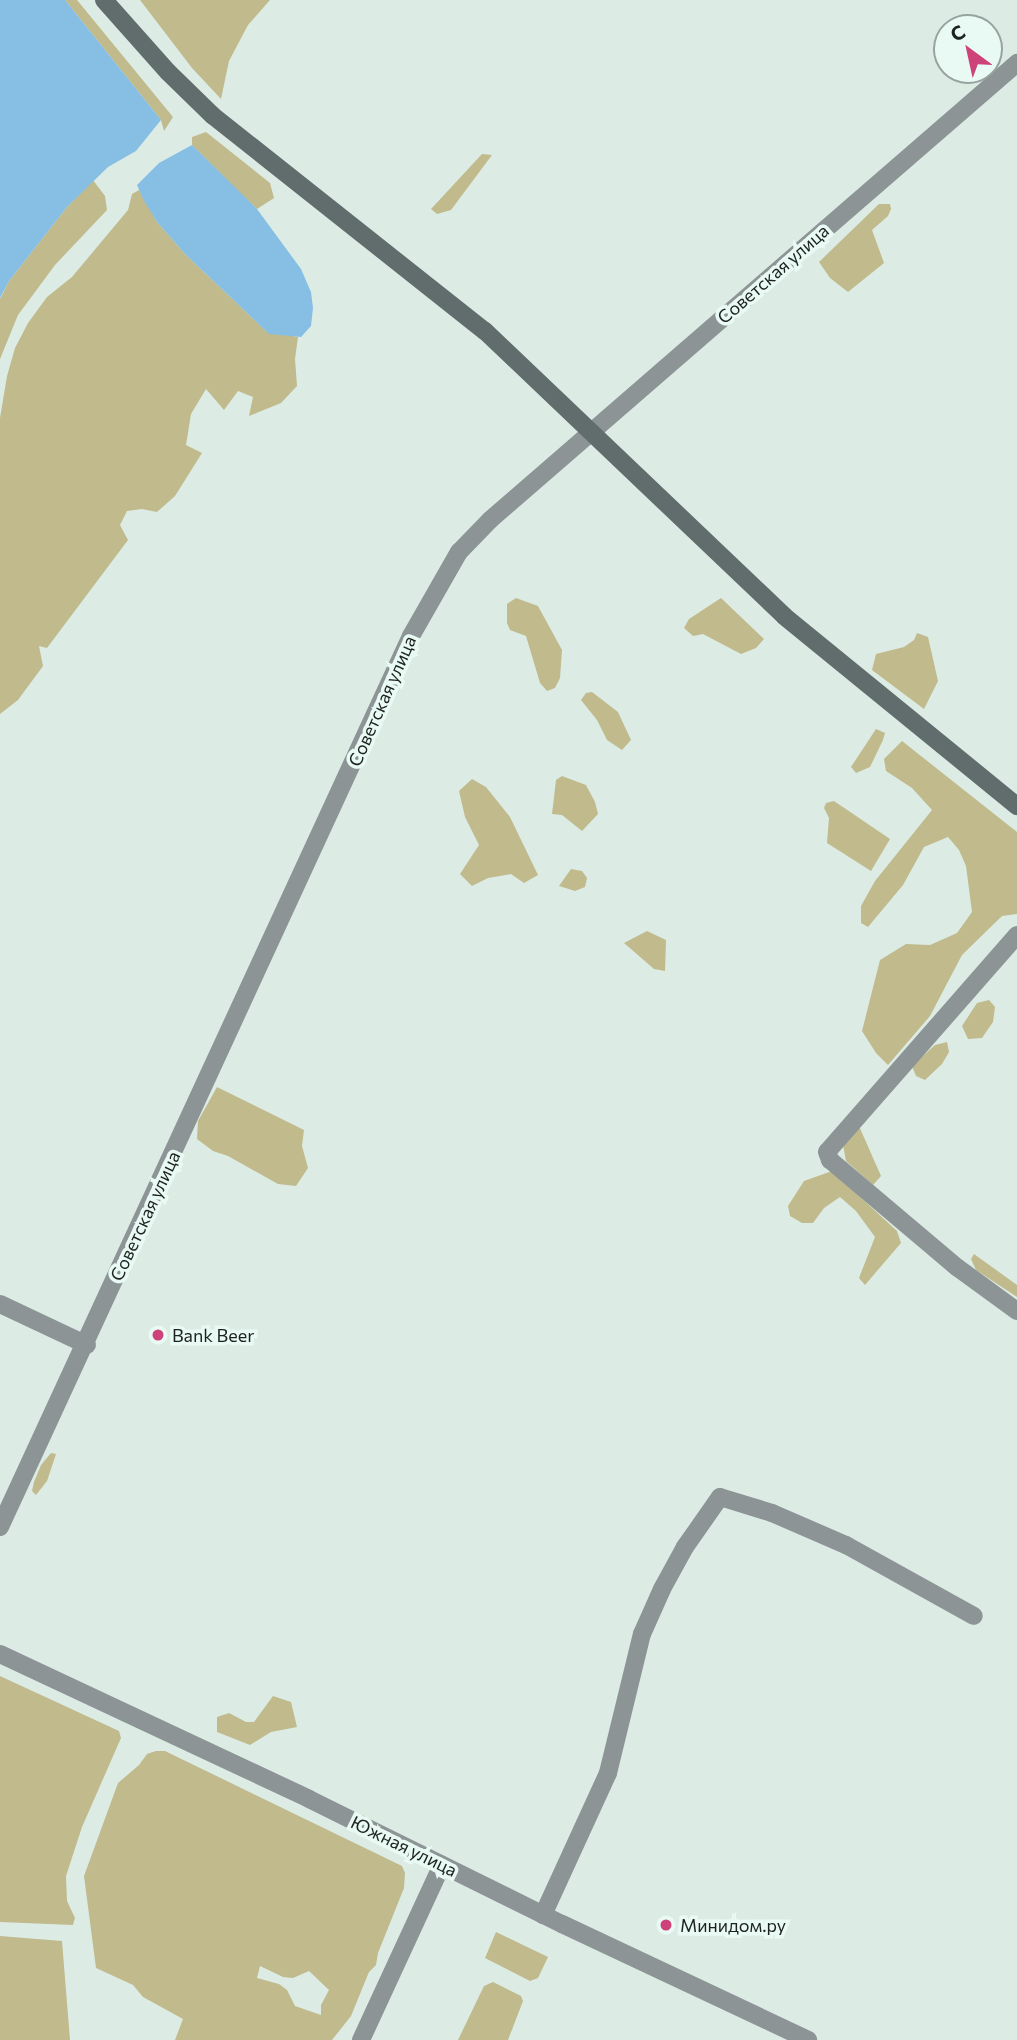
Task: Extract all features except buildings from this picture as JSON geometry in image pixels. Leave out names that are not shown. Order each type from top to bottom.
[{"type":"main road","points":[[106,3],[168,72],[212,115],[485,331],[784,616],[1017,806]]},
{"type":"street","name":"Советская улица","points":[[0,1527],[87,1345],[411,636],[436,589],[473,535],[1017,64]]},
{"type":"street","points":[[1017,935],[827,1152],[830,1160],[958,1268],[1017,1311]]},
{"type":"street","points":[[0,1304],[87,1345]]},
{"type":"street","points":[[543,1915],[608,1773],[642,1634],[685,1547],[720,1497],[761,1509],[833,1539],[974,1616]]},
{"type":"street","name":"Южная улица","points":[[0,1654],[310,1798],[543,1915],[808,2040]]},
{"type":"street","points":[[361,2040],[442,1865]]},
{"type":"shaded area","points":[[65,0],[77,0],[173,117],[164,131],[161,120]]},
{"type":"shaded area","points":[[140,0],[270,0],[248,25],[229,61],[221,99],[192,68]]},
{"type":"shaded area","points":[[206,132],[270,183],[274,198],[257,209],[244,197],[192,145],[192,137]]},
{"type":"shaded area","points":[[482,154],[492,155],[451,210],[437,214],[431,209]]},
{"type":"shaded area","points":[[93,180],[105,196],[107,210],[55,265],[18,315],[0,359],[0,299],[9,281],[67,207]]},
{"type":"shaded area","points":[[139,190],[157,222],[185,254],[266,331],[298,337],[295,359],[297,386],[281,403],[249,416],[253,397],[238,391],[224,410],[206,389],[191,414],[186,445],[202,453],[175,496],[157,512],[142,509],[127,511],[120,525],[128,540],[47,648],[39,646],[43,666],[18,700],[0,714],[0,418],[7,376],[15,348],[28,323],[47,297],[72,277],[128,210],[132,194]]},
{"type":"shaded area","points":[[879,204],[890,204],[891,209],[888,216],[872,230],[884,263],[848,292],[830,278],[819,262]]},
{"type":"shaded area","points":[[516,598],[538,606],[562,650],[560,678],[555,688],[547,691],[540,683],[526,636],[510,630],[507,623],[507,604]]},
{"type":"shaded area","points":[[721,598],[764,639],[756,648],[741,654],[703,634],[693,636],[684,628],[689,619]]},
{"type":"shaded area","points":[[917,633],[928,637],[938,681],[924,709],[872,670],[876,654],[904,647],[914,640]]},
{"type":"shaded area","points":[[592,692],[618,712],[631,740],[622,750],[607,740],[597,720],[581,700],[586,693]]},
{"type":"shaded area","points":[[876,729],[885,733],[883,740],[870,767],[856,773],[851,767]]},
{"type":"shaded area","points":[[902,741],[1017,832],[1017,914],[1002,916],[962,955],[930,1016],[888,1065],[876,1053],[862,1031],[880,960],[906,944],[930,945],[957,933],[972,912],[966,866],[959,850],[948,837],[924,847],[903,885],[868,927],[861,923],[861,906],[875,881],[932,810],[912,788],[886,771],[884,759]]},
{"type":"shaded area","points":[[562,776],[586,785],[595,802],[598,814],[582,831],[562,815],[552,814],[556,780]]},
{"type":"shaded area","points":[[472,779],[486,787],[510,817],[538,875],[524,883],[511,874],[488,878],[472,886],[460,874],[479,845],[465,817],[459,791]]},
{"type":"shaded area","points":[[834,801],[890,839],[871,871],[827,843],[829,818],[824,808],[826,803]]},
{"type":"shaded area","points":[[571,869],[582,871],[587,878],[585,887],[575,891],[559,886]]},
{"type":"shaded area","points":[[647,931],[666,940],[665,971],[654,969],[624,943]]},
{"type":"shaded area","points":[[989,1000],[995,1007],[993,1022],[982,1038],[968,1039],[962,1026],[977,1003]]},
{"type":"shaded area","points":[[947,1042],[949,1052],[942,1064],[925,1080],[916,1076],[912,1066],[935,1045]]},
{"type":"shaded area","points":[[217,1087],[304,1130],[302,1146],[308,1168],[296,1186],[278,1184],[228,1156],[213,1151],[197,1139],[198,1121]]},
{"type":"shaded area","points":[[859,1126],[881,1176],[873,1185],[846,1161],[843,1145]]},
{"type":"shaded area","points":[[832,1171],[897,1231],[901,1243],[865,1285],[859,1278],[875,1237],[856,1211],[840,1197],[824,1208],[813,1223],[802,1223],[790,1216],[788,1206],[804,1181]]},
{"type":"shaded area","points":[[974,1254],[1017,1285],[1017,1297],[976,1270],[971,1259]]},
{"type":"shaded area","points":[[51,1453],[56,1454],[47,1481],[36,1495],[32,1491],[34,1482],[41,1465]]},
{"type":"shaded area","points":[[0,1676],[119,1731],[121,1738],[82,1827],[66,1876],[67,1901],[75,1918],[73,1925],[0,1922]]},
{"type":"shaded area","points":[[273,1696],[291,1702],[297,1727],[271,1732],[250,1745],[217,1732],[217,1717],[229,1713],[246,1722],[254,1722]]},
{"type":"shaded area","points":[[165,1751],[402,1866],[405,1873],[404,1888],[378,1953],[376,1965],[369,1972],[351,2016],[332,2040],[175,2040],[183,2019],[143,1997],[133,1985],[96,1968],[84,1876],[118,1783],[139,1765],[147,1754]],"holes":[[[260,1966],[283,1977],[293,1978],[309,1971],[329,1990],[321,2005],[321,2015],[295,2006],[287,1990],[279,1984],[257,1978]]]},
{"type":"shaded area","points":[[496,1932],[548,1957],[538,1978],[530,1981],[485,1958]]},
{"type":"shaded area","points":[[0,1936],[62,1941],[70,2040],[0,2040]]},
{"type":"shaded area","points":[[493,1982],[521,1996],[523,2001],[508,2040],[458,2040],[484,1986]]},
{"type":"water","points":[[0,0],[65,0],[161,120],[136,151],[108,167],[67,207],[9,281],[0,298]]},
{"type":"water","points":[[192,145],[257,209],[301,269],[311,292],[313,308],[311,326],[301,337],[269,334],[185,254],[157,222],[143,199],[137,185],[159,163]]},
{"type":"place","name":"Bank Beer","points":[[158,1335]]},
{"type":"place","name":"Минидом.ру","points":[[666,1925]]}]
